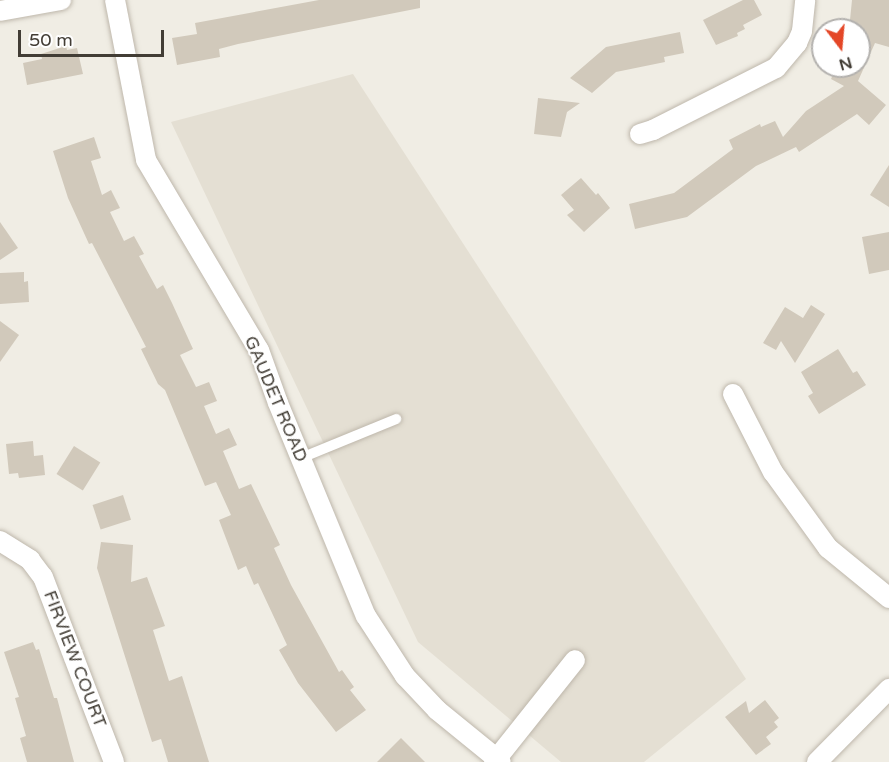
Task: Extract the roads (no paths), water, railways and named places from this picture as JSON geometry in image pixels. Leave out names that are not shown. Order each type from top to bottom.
[{"type":"street","points":[[0,11],[61,0]]},
{"type":"street","name":"GAUDET ROAD","points":[[115,0],[146,159],[259,350],[366,616],[381,643],[405,676],[436,710],[497,761]]},
{"type":"street","points":[[640,134],[653,130],[776,68],[797,43],[802,30],[805,0]]},
{"type":"street","points":[[733,394],[773,472],[828,548],[889,598]]},
{"type":"street","name":"FIRVIEW COURT","points":[[0,541],[30,560],[43,577],[114,762]]},
{"type":"street","points":[[497,761],[575,660]]},
{"type":"street","points":[[817,762],[889,689]]},
{"type":"lane","points":[[301,459],[396,419]]}]
